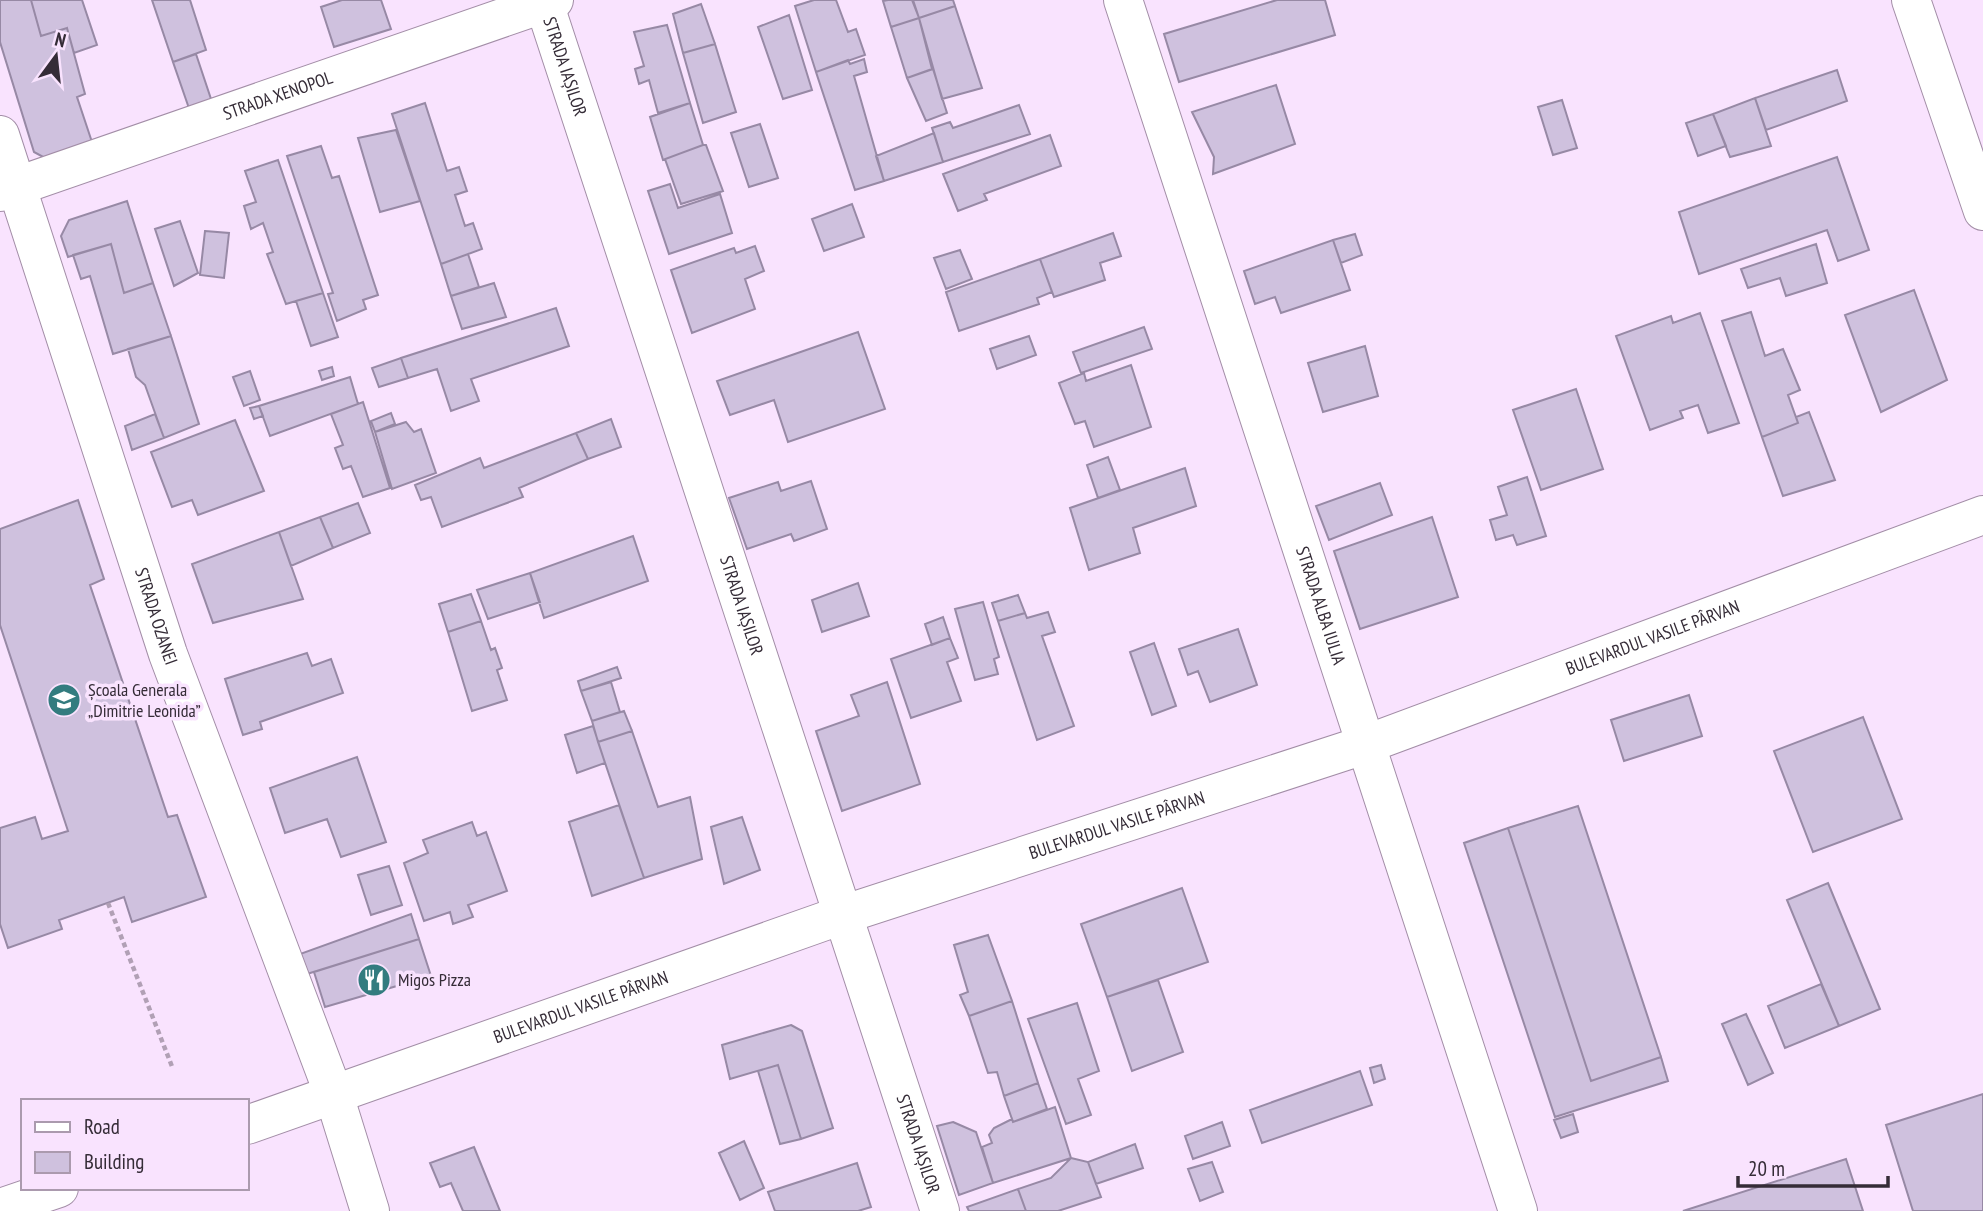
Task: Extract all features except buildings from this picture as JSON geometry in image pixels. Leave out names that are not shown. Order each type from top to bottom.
[{"type":"street","name":"STRADA ALBA IULIA","points":[[1123,0],[1518,1211]]},
{"type":"street","points":[[1912,0],[1983,211]]},
{"type":"street","name":"STRADA XENOPOL","points":[[8,189],[547,1]]},
{"type":"street","name":"STRADA IAȘILOR","points":[[547,1],[940,1211]]},
{"type":"street","name":"STRADA OZANEI","points":[[0,135],[8,189],[168,654],[334,1096],[370,1211]]},
{"type":"street","name":"BULEVARDUL VASILE PÂRVAN","points":[[248,1125],[842,915],[1364,745],[1983,515]]},
{"type":"street","points":[[0,1208],[53,1190]]},
{"type":"path","points":[[108,903],[173,1069]]},
{"type":"place","name":"Școala Generala „Dimitrie Leonida”","points":[[64,700]]},
{"type":"place","name":"Migos Pizza","points":[[374,980]]}]
